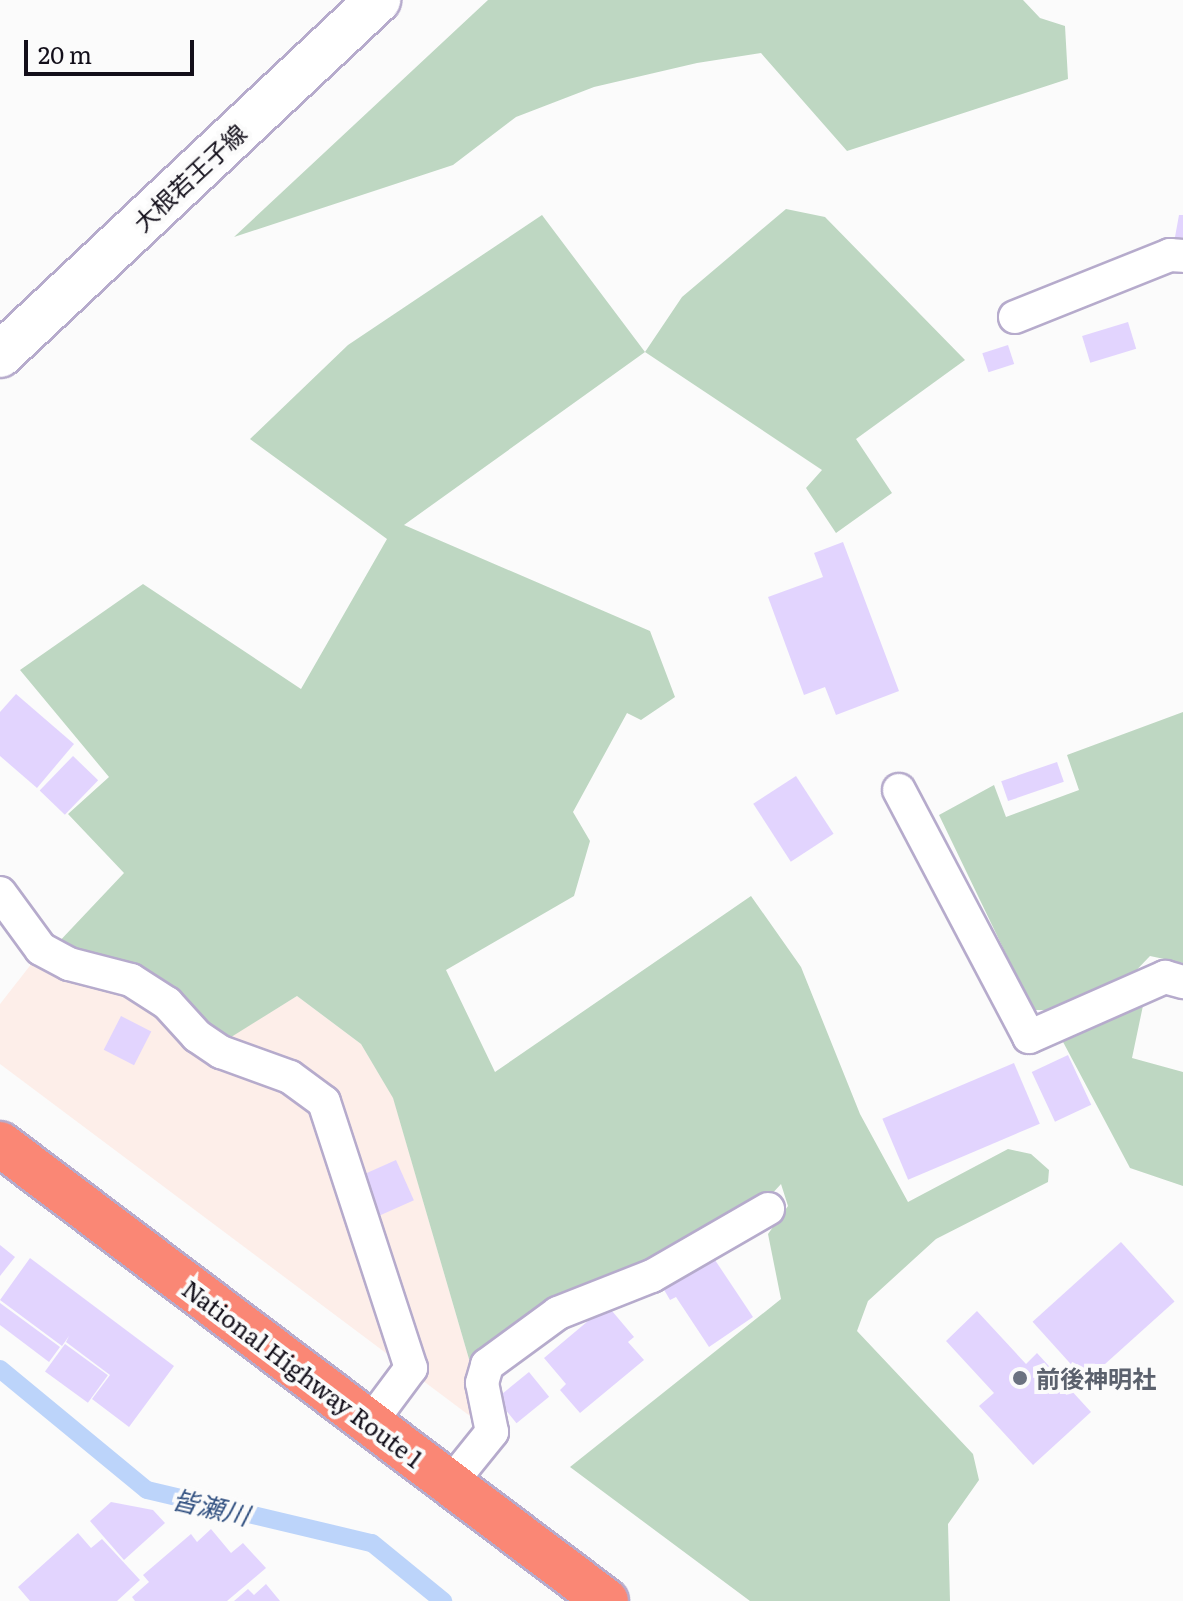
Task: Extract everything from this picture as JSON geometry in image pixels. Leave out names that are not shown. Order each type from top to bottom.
[{"type":"highway","name":"National Highway Route 1","points":[[0,1144],[606,1601]]},
{"type":"street","name":"大根若王子線","points":[[1,352],[378,0]]},
{"type":"lane","points":[[1015,317],[1170,255],[1183,256]]},
{"type":"lane","points":[[899,790],[1029,1037],[1165,977],[1183,982]]},
{"type":"lane","points":[[0,893],[41,949],[69,964],[131,980],[167,1003],[197,1036],[221,1052],[290,1077],[324,1102],[411,1368],[370,1423]]},
{"type":"lane","points":[[450,1484],[492,1432],[482,1383],[487,1365],[558,1313],[652,1276],[768,1209]]},
{"type":"shaded area","points":[[36,958],[129,990],[220,1043],[297,996],[361,1044],[393,1097],[469,1359],[478,1422],[0,1064],[0,1004]]},
{"type":"green space","points":[[488,0],[1023,0],[1040,18],[1065,26],[1068,79],[847,151],[761,53],[697,63],[594,87],[516,117],[453,165],[234,237]]},
{"type":"green space","points":[[786,209],[825,217],[965,360],[856,439],[892,493],[836,533],[806,488],[822,470],[645,352],[682,297]]},
{"type":"green space","points":[[542,215],[645,352],[404,525],[650,631],[675,697],[641,720],[627,713],[573,812],[590,841],[574,896],[446,970],[495,1072],[751,896],[801,967],[860,1114],[908,1202],[1008,1149],[1031,1154],[1049,1170],[1048,1182],[936,1239],[868,1301],[857,1331],[973,1454],[979,1480],[948,1524],[950,1601],[750,1601],[570,1467],[781,1299],[768,1234],[788,1206],[781,1184],[770,1196],[484,1358],[469,1359],[393,1098],[361,1044],[297,996],[220,1044],[55,946],[124,873],[68,814],[109,777],[20,670],[143,584],[301,689],[387,539],[250,439],[348,345]]},
{"type":"green space","points":[[1183,712],[1183,963],[1150,956],[1126,981],[1069,1010],[1033,1010],[939,815],[994,785],[1006,817],[1079,790],[1067,755]]},
{"type":"green space","points":[[1145,996],[1132,1058],[1183,1072],[1183,1186],[1130,1168],[1062,1040]]},
{"type":"building","points":[[1179,215],[1183,215],[1183,238],[1175,237]]},
{"type":"building","points":[[1128,322],[1136,349],[1090,363],[1082,336]]},
{"type":"building","points":[[1008,345],[1014,364],[989,372],[982,353]]},
{"type":"building","points":[[843,542],[899,691],[836,715],[825,687],[804,695],[768,597],[823,577],[814,553]]},
{"type":"building","points":[[16,694],[74,744],[37,788],[0,756],[0,712]]},
{"type":"building","points":[[73,756],[98,780],[65,815],[40,791]]},
{"type":"building","points":[[1057,762],[1064,782],[1008,801],[1001,781]]},
{"type":"building","points":[[796,776],[834,834],[791,862],[753,804]]},
{"type":"building","points":[[121,1016],[151,1031],[134,1065],[104,1050]]},
{"type":"building","points":[[1068,1055],[1091,1105],[1055,1122],[1032,1072]]},
{"type":"building","points":[[1014,1063],[1040,1124],[908,1180],[882,1119]]},
{"type":"building","points":[[396,1160],[414,1200],[372,1219],[354,1179]]},
{"type":"building","points":[[1121,1242],[1175,1301],[1086,1381],[1033,1322]]},
{"type":"building","points":[[0,1245],[15,1257],[0,1276]]},
{"type":"building","points":[[30,1258],[174,1366],[129,1427],[92,1399],[110,1375],[66,1342],[69,1336],[62,1346],[0,1300]]},
{"type":"building","points":[[715,1260],[753,1317],[709,1347],[676,1297],[670,1300],[663,1288]]},
{"type":"building","points":[[0,1303],[60,1347],[49,1362],[0,1325]]},
{"type":"building","points":[[607,1305],[634,1337],[628,1342],[644,1360],[580,1413],[560,1390],[566,1384],[544,1358]]},
{"type":"building","name":"前後神明社","points":[[977,1311],[1026,1364],[1037,1353],[1091,1412],[1033,1465],[979,1406],[994,1393],[946,1341]]},
{"type":"building","points":[[65,1344],[108,1375],[88,1403],[45,1372]]},
{"type":"building","points":[[529,1372],[549,1397],[516,1423],[496,1398]]},
{"type":"building","points":[[111,1502],[153,1510],[165,1523],[124,1560],[90,1521]]},
{"type":"building","points":[[211,1529],[231,1553],[243,1543],[266,1568],[227,1601],[135,1601],[132,1597],[149,1582],[143,1575],[191,1534],[197,1542]]},
{"type":"building","points":[[78,1533],[91,1548],[102,1539],[140,1580],[117,1601],[30,1601],[18,1587]]},
{"type":"building","points":[[266,1584],[280,1601],[234,1601],[248,1589],[254,1595]]},
{"type":"waterway","name":"皆瀬川","points":[[0,1369],[147,1490],[372,1543],[443,1601]]},
{"type":"place","name":"前後神明社","points":[[1020,1378]]}]
